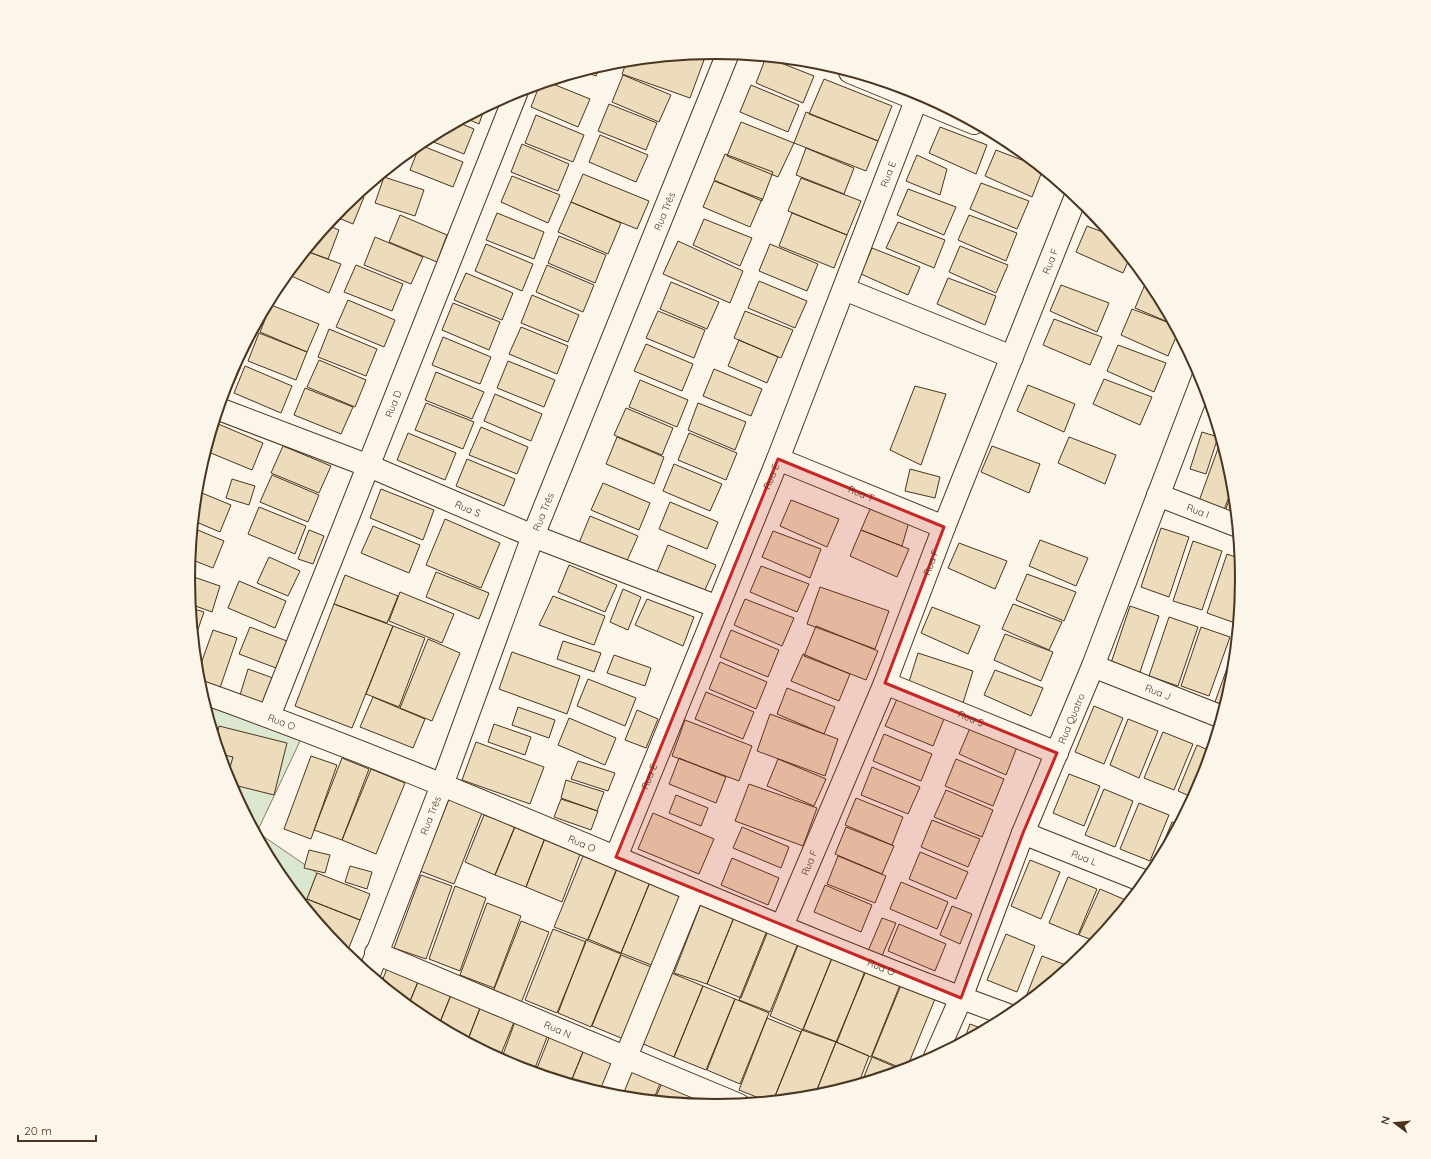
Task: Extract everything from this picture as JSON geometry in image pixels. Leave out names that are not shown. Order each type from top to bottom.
[{"type":"street","name":"Rua Três","points":[[370,970],[442,785],[534,536],[725,59]]},
{"type":"street","name":"Rua D","points":[[269,716],[513,100]]},
{"type":"street","name":"Rua E","points":[[616,857],[778,459],[917,100]]},
{"type":"street","name":"Rua F","points":[[782,926],[885,683],[944,527],[1074,202]]},
{"type":"street","points":[[844,289],[1012,357]]},
{"type":"street","name":"Rua Quatro","points":[[939,1049],[961,998],[1023,833],[1093,666],[1199,388]]},
{"type":"street","name":"Rua S","points":[[223,411],[369,466],[534,536],[718,607]]},
{"type":"street","name":"Rua T","points":[[778,459],[944,527]]},
{"type":"street","name":"Rua I","points":[[1158,495],[1233,524]]},
{"type":"street","name":"Rua J","points":[[1093,666],[1218,715]]},
{"type":"street","name":"Rua S","points":[[885,683],[1057,753]]},
{"type":"street","name":"Rua O","points":[[208,695],[269,716],[442,785],[782,926],[961,998],[1003,1013]]},
{"type":"street","name":"Rua L","points":[[1023,833],[1140,880]]},
{"type":"street","points":[[613,1090],[694,890]]},
{"type":"street","name":"Rua N","points":[[376,953],[727,1100]]},
{"type":"highlighted area","points":[[778,459],[944,527],[885,683],[1057,753],[1023,833],[961,998],[616,857]]},
{"type":"green space","points":[[211,707],[301,739],[259,828],[235,779],[223,747]]},
{"type":"green space","points":[[263,836],[317,873],[306,900],[283,869]]},
{"type":"building","points":[[681,60],[704,60],[690,98],[622,74],[625,67],[648,63]]},
{"type":"building","points":[[764,61],[781,63],[814,76],[803,103],[756,83]]},
{"type":"building","points":[[623,75],[671,95],[659,122],[612,102]]},
{"type":"building","points":[[824,79],[892,106],[878,141],[809,114]]},
{"type":"building","points":[[555,85],[590,99],[578,127],[531,107],[537,91]]},
{"type":"building","points":[[751,85],[799,105],[788,132],[740,112]]},
{"type":"building","points":[[609,104],[657,123],[646,150],[598,131]]},
{"type":"building","points":[[806,112],[878,141],[866,171],[794,143]]},
{"type":"building","points":[[482,114],[479,124],[471,121]]},
{"type":"building","points":[[536,115],[584,135],[573,162],[525,143]]},
{"type":"building","points":[[741,122],[794,143],[778,177],[727,156]]},
{"type":"building","points":[[463,125],[474,129],[464,154],[434,142]]},
{"type":"building","points":[[940,127],[987,145],[976,174],[929,153]]},
{"type":"building","points":[[600,135],[648,155],[636,182],[589,162]]},
{"type":"building","points":[[522,144],[569,164],[558,191],[511,172]]},
{"type":"building","points":[[426,147],[463,162],[453,187],[410,170],[416,154]]},
{"type":"building","points":[[806,148],[854,168],[844,194],[796,175]]},
{"type":"building","points":[[996,150],[1023,161],[1041,174],[1032,197],[985,176]]},
{"type":"building","points":[[725,154],[773,172],[762,201],[714,180]]},
{"type":"building","points":[[917,155],[947,169],[940,195],[906,181]]},
{"type":"building","points":[[583,174],[649,201],[637,229],[571,202]]},
{"type":"building","points":[[512,176],[560,195],[548,223],[501,202]]},
{"type":"building","points":[[386,177],[424,190],[415,216],[375,203],[383,179]]},
{"type":"building","points":[[801,178],[861,201],[847,235],[788,211]]},
{"type":"building","points":[[714,181],[762,199],[750,227],[703,207]]},
{"type":"building","points":[[981,183],[1029,201],[1017,229],[970,209]]},
{"type":"building","points":[[908,189],[956,207],[944,235],[897,215]]},
{"type":"building","points":[[363,196],[364,197],[353,224],[340,219]]},
{"type":"building","points":[[571,202],[621,223],[608,254],[558,232]]},
{"type":"building","points":[[497,213],[544,232],[534,259],[486,240]]},
{"type":"building","points":[[792,213],[847,235],[834,268],[779,246]]},
{"type":"building","points":[[400,215],[447,235],[437,262],[389,242]]},
{"type":"building","points":[[969,215],[1017,233],[1006,261],[958,240]]},
{"type":"building","points":[[704,219],[752,238],[740,266],[693,245]]},
{"type":"building","points":[[898,222],[945,240],[934,268],[886,248]]},
{"type":"building","points":[[1087,226],[1104,232],[1128,262],[1123,273],[1076,252]]},
{"type":"building","points":[[332,227],[339,230],[328,259],[311,253]]},
{"type":"building","points":[[559,236],[606,255],[595,283],[548,263]]},
{"type":"building","points":[[375,237],[423,257],[411,284],[364,265]]},
{"type":"building","points":[[678,241],[743,271],[730,303],[663,274]]},
{"type":"building","points":[[486,244],[533,264],[522,291],[475,271]]},
{"type":"building","points":[[770,244],[818,264],[807,291],[759,271]]},
{"type":"building","points":[[960,246],[1008,265],[996,293],[949,272]]},
{"type":"building","points":[[872,248],[920,267],[908,295],[861,274]]},
{"type":"building","points":[[311,253],[341,264],[329,293],[293,277]]},
{"type":"building","points":[[356,265],[403,284],[392,311],[344,292]]},
{"type":"building","points":[[547,265],[594,285],[583,312],[536,292]]},
{"type":"building","points":[[466,273],[513,293],[502,320],[454,300]]},
{"type":"building","points":[[948,278],[996,296],[985,325],[937,304]]},
{"type":"building","points":[[759,281],[807,301],[795,328],[748,308]]},
{"type":"building","points":[[671,282],[719,302],[707,329],[660,309]]},
{"type":"building","points":[[1061,285],[1109,303],[1097,332],[1050,311]]},
{"type":"building","points":[[1145,285],[1168,322],[1135,308]]},
{"type":"building","points":[[532,295],[579,315],[568,342],[521,323]]},
{"type":"building","points":[[348,300],[395,320],[384,347],[336,327]]},
{"type":"building","points":[[453,303],[500,322],[489,350],[442,330]]},
{"type":"building","points":[[273,306],[319,324],[307,352],[260,332],[266,318]]},
{"type":"building","points":[[1132,309],[1168,322],[1176,337],[1168,356],[1121,335]]},
{"type":"building","points":[[658,311],[705,330],[694,358],[646,338]]},
{"type":"building","points":[[745,311],[793,330],[781,358],[734,338]]},
{"type":"building","points":[[1054,319],[1102,337],[1090,365],[1043,345]]},
{"type":"building","points":[[521,327],[568,346],[557,374],[509,354]]},
{"type":"building","points":[[329,329],[377,349],[366,376],[318,357]]},
{"type":"building","points":[[259,333],[307,352],[296,380],[248,361]]},
{"type":"building","points":[[443,337],[491,357],[480,384],[432,365]]},
{"type":"building","points":[[739,340],[778,357],[767,383],[728,366]]},
{"type":"building","points":[[646,344],[693,364],[682,391],[634,371]]},
{"type":"building","points":[[1118,345],[1166,363],[1154,392],[1107,371]]},
{"type":"building","points":[[319,360],[366,380],[355,407],[307,387]]},
{"type":"building","points":[[508,361],[555,380],[544,407],[497,388]]},
{"type":"building","points":[[245,366],[292,386],[281,413],[234,393]]},
{"type":"building","points":[[714,369],[762,389],[751,416],[703,396]]},
{"type":"building","points":[[436,372],[484,392],[472,419],[425,400]]},
{"type":"building","points":[[1104,379],[1152,397],[1140,425],[1093,404]]},
{"type":"building","points":[[640,380],[688,400],[677,427],[629,407]]},
{"type":"building","points":[[1028,385],[1075,404],[1064,432],[1017,411]]},
{"type":"building","points":[[915,386],[946,394],[921,465],[890,450]]},
{"type":"building","points":[[305,388],[353,407],[341,434],[294,415]]},
{"type":"building","points":[[495,394],[542,414],[531,441],[484,421]]},
{"type":"building","points":[[426,403],[474,422],[463,449],[415,430]]},
{"type":"building","points":[[698,403],[746,422],[735,450],[688,430]]},
{"type":"building","points":[[626,408],[673,428],[662,455],[614,435]]},
{"type":"building","points":[[219,424],[263,443],[252,470],[211,453]]},
{"type":"building","points":[[481,427],[528,447],[517,474],[469,455]]},
{"type":"building","points":[[1202,432],[1215,436],[1217,441],[1206,474],[1190,469]]},
{"type":"building","points":[[408,433],[456,453],[445,480],[397,460]]},
{"type":"building","points":[[689,433],[737,453],[726,480],[678,460]]},
{"type":"building","points":[[617,437],[664,457],[654,484],[606,464]]},
{"type":"building","points":[[1069,437],[1116,455],[1105,484],[1058,463]]},
{"type":"building","points":[[283,446],[331,466],[319,493],[271,473]]},
{"type":"building","points":[[992,446],[1040,464],[1029,493],[981,472]]},
{"type":"building","points":[[1219,447],[1229,496],[1224,510],[1199,501]]},
{"type":"building","points":[[467,459],[515,479],[504,506],[456,486]]},
{"type":"building","points":[[674,464],[722,484],[710,511],[663,491]]},
{"type":"building","points":[[910,469],[940,477],[935,498],[905,491]]},
{"type":"building","points":[[272,475],[319,495],[308,522],[260,502]]},
{"type":"building","points":[[232,479],[255,486],[249,505],[226,498]]},
{"type":"building","points":[[603,483],[650,503],[639,530],[591,510]]},
{"type":"building","points":[[381,489],[434,510],[423,540],[370,518]]},
{"type":"building","points":[[202,493],[231,505],[220,532],[198,523]]},
{"type":"building","points":[[1230,498],[1232,517],[1224,514]]},
{"type":"building","points":[[791,500],[839,519],[827,547],[780,526]]},
{"type":"building","points":[[670,502],[718,522],[707,549],[659,529]]},
{"type":"building","points":[[259,507],[306,526],[295,554],[248,534]]},
{"type":"building","points":[[870,509],[909,522],[902,546],[861,530]]},
{"type":"building","points":[[590,516],[638,536],[626,563],[579,543]]},
{"type":"building","points":[[445,519],[500,543],[481,588],[426,565]]},
{"type":"building","points":[[373,526],[420,545],[409,573],[361,553]]},
{"type":"building","points":[[1161,528],[1189,537],[1169,597],[1141,587]]},
{"type":"building","points":[[197,530],[224,541],[213,568],[196,561]]},
{"type":"building","points":[[309,530],[324,536],[313,564],[298,559]]},
{"type":"building","points":[[861,530],[909,549],[897,577],[850,556]]},
{"type":"building","points":[[773,531],[821,549],[810,578],[762,557]]},
{"type":"building","points":[[1040,540],[1088,558],[1076,586],[1029,566]]},
{"type":"building","points":[[1193,541],[1222,551],[1202,610],[1173,601]]},
{"type":"building","points":[[959,543],[1007,561],[995,589],[948,568]]},
{"type":"building","points":[[668,545],[716,565],[704,592],[657,572]]},
{"type":"building","points":[[1227,554],[1235,557],[1234,623],[1207,613]]},
{"type":"building","points":[[269,557],[300,571],[288,596],[257,583]]},
{"type":"building","points":[[569,565],[617,585],[605,612],[558,592]]},
{"type":"building","points":[[761,566],[809,584],[797,612],[750,592]]},
{"type":"building","points":[[436,572],[489,593],[479,619],[426,597]]},
{"type":"building","points":[[1027,574],[1076,592],[1064,621],[1016,600]]},
{"type":"building","points":[[345,575],[398,596],[387,623],[334,604]]},
{"type":"building","points":[[195,577],[220,586],[212,612],[196,606]]},
{"type":"building","points":[[239,581],[286,601],[275,628],[228,608]]},
{"type":"building","points":[[820,587],[889,611],[875,649],[807,624]]},
{"type":"building","points":[[623,589],[641,597],[628,630],[610,622]]},
{"type":"building","points":[[400,592],[454,614],[442,643],[389,621]]},
{"type":"building","points":[[553,596],[605,616],[594,645],[539,625]]},
{"type":"building","points":[[647,599],[694,617],[683,646],[635,625]]},
{"type":"building","points":[[745,599],[794,618],[782,646],[734,625]]},
{"type":"building","points":[[334,604],[393,626],[352,728],[295,706]]},
{"type":"building","points":[[1013,604],[1062,622],[1049,650],[1002,629]]},
{"type":"building","points":[[1130,606],[1159,616],[1139,675],[1110,666]]},
{"type":"building","points":[[932,607],[980,626],[968,654],[921,633]]},
{"type":"building","points":[[196,609],[204,612],[198,631]]},
{"type":"building","points":[[1169,617],[1198,627],[1178,686],[1149,676]]},
{"type":"building","points":[[393,626],[425,638],[399,707],[366,694]]},
{"type":"building","points":[[816,626],[878,651],[866,680],[804,656]]},
{"type":"building","points":[[250,627],[287,641],[276,668],[239,654]]},
{"type":"building","points":[[1201,627],[1230,637],[1209,696],[1181,686]]},
{"type":"building","points":[[213,630],[237,638],[220,688],[205,683],[202,662]]},
{"type":"building","points":[[731,630],[779,650],[768,677],[720,657]]},
{"type":"building","points":[[1005,634],[1053,652],[1041,681],[994,660]]},
{"type":"building","points":[[428,639],[460,653],[432,721],[400,708]]},
{"type":"building","points":[[563,641],[601,653],[594,672],[557,659]]},
{"type":"building","points":[[512,652],[580,676],[567,714],[499,689]]},
{"type":"building","points":[[918,653],[973,671],[963,703],[908,685]]},
{"type":"building","points":[[803,654],[850,674],[839,701],[791,681]]},
{"type":"building","points":[[614,655],[651,668],[645,686],[607,673]]},
{"type":"building","points":[[1229,661],[1220,704],[1215,702]]},
{"type":"building","points":[[720,662],[767,682],[756,709],[709,689]]},
{"type":"building","points":[[248,669],[273,678],[265,704],[240,695]]},
{"type":"building","points":[[995,670],[1043,688],[1031,716],[984,695]]},
{"type":"building","points":[[588,679],[636,698],[625,726],[577,706]]},
{"type":"building","points":[[787,688],[835,707],[824,734],[777,714]]},
{"type":"building","points":[[706,692],[754,712],[743,739],[695,719]]},
{"type":"building","points":[[373,697],[425,719],[413,748],[360,727]]},
{"type":"building","points":[[897,699],[944,719],[933,746],[885,726]]},
{"type":"building","points":[[1094,706],[1123,718],[1104,764],[1075,752]]},
{"type":"building","points":[[518,707],[555,720],[549,738],[512,725]]},
{"type":"building","points":[[637,710],[658,719],[646,748],[625,740]]},
{"type":"building","points":[[770,714],[838,739],[825,776],[757,751]]},
{"type":"building","points":[[569,718],[616,738],[605,765],[558,745]]},
{"type":"building","points":[[1128,719],[1158,731],[1139,778],[1110,765]]},
{"type":"building","points":[[685,720],[752,746],[739,781],[672,756]]},
{"type":"building","points":[[494,724],[531,737],[525,755],[488,742]]},
{"type":"building","points":[[219,726],[287,743],[274,795],[238,786],[230,766],[233,757],[226,755],[218,731]]},
{"type":"building","points":[[970,728],[1017,747],[1006,775],[959,754]]},
{"type":"building","points":[[1163,732],[1193,744],[1174,790],[1144,778]]},
{"type":"building","points":[[884,734],[932,754],[921,781],[873,761]]},
{"type":"building","points":[[476,742],[544,767],[530,804],[462,780]]},
{"type":"building","points":[[1197,745],[1207,750],[1189,796],[1178,791]]},
{"type":"building","points":[[311,756],[337,765],[311,839],[284,829]]},
{"type":"building","points":[[342,758],[369,769],[342,840],[314,830]]},
{"type":"building","points":[[679,758],[726,777],[716,803],[669,784]]},
{"type":"building","points":[[778,759],[826,779],[814,806],[767,786]]},
{"type":"building","points":[[956,759],[1004,779],[993,806],[945,786]]},
{"type":"building","points":[[578,761],[615,773],[608,791],[571,779]]},
{"type":"building","points":[[872,767],[920,787],[908,814],[861,795]]},
{"type":"building","points":[[371,769],[405,783],[376,854],[342,840]]},
{"type":"building","points":[[1069,774],[1100,786],[1084,826],[1053,813]]},
{"type":"building","points":[[566,780],[604,792],[597,811],[561,798]]},
{"type":"building","points":[[749,784],[817,808],[803,846],[735,821]]},
{"type":"building","points":[[1104,789],[1133,801],[1115,847],[1085,835]]},
{"type":"building","points":[[946,790],[993,810],[982,837],[934,817]]},
{"type":"building","points":[[676,795],[708,808],[701,826],[669,813]]},
{"type":"building","points":[[856,798],[903,817],[892,845],[845,825]]},
{"type":"building","points":[[449,799],[482,813],[454,884],[420,871]]},
{"type":"building","points":[[561,799],[598,811],[591,830],[554,817]]},
{"type":"building","points":[[1139,803],[1169,815],[1150,861],[1120,849]]},
{"type":"building","points":[[653,813],[714,839],[699,874],[638,849]]},
{"type":"building","points":[[484,815],[515,827],[495,875],[465,862]]},
{"type":"building","points":[[932,820],[980,839],[968,867],[921,847]]},
{"type":"building","points":[[1172,822],[1175,823],[1166,840],[1162,847]]},
{"type":"building","points":[[515,826],[545,838],[526,887],[495,875]]},
{"type":"building","points":[[742,827],[789,847],[781,868],[733,848]]},
{"type":"building","points":[[846,827],[894,846],[882,874],[835,854]]},
{"type":"building","points":[[545,838],[581,852],[562,902],[526,887]]},
{"type":"building","points":[[309,850],[330,855],[325,873],[304,868]]},
{"type":"building","points":[[920,852],[968,872],[956,899],[909,879]]},
{"type":"building","points":[[583,856],[617,869],[588,940],[554,927]]},
{"type":"building","points":[[838,856],[886,876],[875,903],[827,884]]},
{"type":"building","points":[[732,858],[779,878],[768,905],[721,885]]},
{"type":"building","points":[[1030,860],[1060,872],[1041,919],[1011,906]]},
{"type":"building","points":[[350,866],[372,872],[367,889],[345,882]]},
{"type":"building","points":[[617,868],[650,882],[621,953],[588,939]]},
{"type":"building","points":[[317,873],[370,894],[360,920],[307,899]]},
{"type":"building","points":[[421,875],[452,886],[426,959],[394,948]]},
{"type":"building","points":[[1068,877],[1097,889],[1078,935],[1049,923]]},
{"type":"building","points":[[650,882],[683,895],[654,966],[621,953]]},
{"type":"building","points":[[901,882],[948,902],[937,929],[890,909]]},
{"type":"building","points":[[825,885],[872,905],[861,932],[814,912]]},
{"type":"building","points":[[455,886],[486,898],[460,971],[429,959]]},
{"type":"building","points":[[1100,889],[1125,900],[1091,940],[1079,935]]},
{"type":"building","points":[[307,899],[360,920],[348,949],[324,923],[306,900]]},
{"type":"building","points":[[702,901],[735,915],[707,984],[674,973]]},
{"type":"building","points":[[487,903],[521,916],[494,988],[460,975]]},
{"type":"building","points":[[952,906],[972,914],[960,944],[940,935]]},
{"type":"building","points":[[735,915],[770,926],[741,998],[707,984]]},
{"type":"building","points":[[882,918],[896,923],[882,956],[868,951]]},
{"type":"building","points":[[521,921],[549,932],[521,1003],[493,992]]},
{"type":"building","points":[[899,924],[946,944],[935,971],[888,951]]},
{"type":"building","points":[[768,928],[799,941],[770,1012],[739,1000]]},
{"type":"building","points":[[553,929],[586,942],[557,1013],[525,1000]]},
{"type":"building","points":[[1006,934],[1035,946],[1017,992],[987,980]]},
{"type":"building","points":[[586,940],[621,954],[591,1027],[558,1013]]},
{"type":"building","points":[[798,945],[832,958],[803,1030],[770,1016]]},
{"type":"building","points":[[621,955],[654,968],[626,1040],[592,1026]]},
{"type":"building","points":[[1042,956],[1066,965],[1059,971],[1026,996]]},
{"type":"building","points":[[832,958],[865,971],[837,1042],[803,1029]]},
{"type":"building","points":[[389,963],[420,977],[410,1000],[383,979]]},
{"type":"building","points":[[866,971],[900,985],[871,1057],[836,1042]]},
{"type":"building","points":[[669,972],[703,986],[674,1057],[641,1043]]},
{"type":"building","points":[[420,977],[453,990],[440,1021],[410,1000]]},
{"type":"building","points":[[901,985],[935,999],[909,1062],[898,1067],[872,1056]]},
{"type":"building","points":[[703,986],[735,999],[706,1070],[674,1057]]},
{"type":"building","points":[[453,990],[482,1003],[469,1037],[440,1021]]},
{"type":"building","points":[[735,999],[769,1013],[740,1084],[707,1070]]},
{"type":"building","points":[[482,1003],[516,1017],[501,1053],[469,1037]]},
{"type":"building","points":[[767,1018],[801,1032],[775,1097],[759,1098],[739,1090]]},
{"type":"building","points":[[516,1019],[549,1032],[535,1067],[503,1054]]},
{"type":"building","points":[[970,1024],[980,1028],[976,1030],[966,1035]]},
{"type":"building","points":[[802,1030],[836,1042],[817,1090],[775,1097]]},
{"type":"building","points":[[551,1033],[585,1047],[572,1079],[537,1068]]},
{"type":"building","points":[[836,1042],[869,1056],[860,1079],[817,1090]]},
{"type":"building","points":[[585,1047],[618,1060],[607,1088],[572,1079]]},
{"type":"building","points":[[872,1057],[896,1067],[883,1072],[863,1078]]},
{"type":"building","points":[[627,1067],[661,1081],[655,1097],[618,1091]]},
{"type":"building","points":[[662,1083],[696,1096],[695,1099],[656,1097]]},
{"type":"building","points":[[696,1096],[703,1100],[695,1099]]}]
